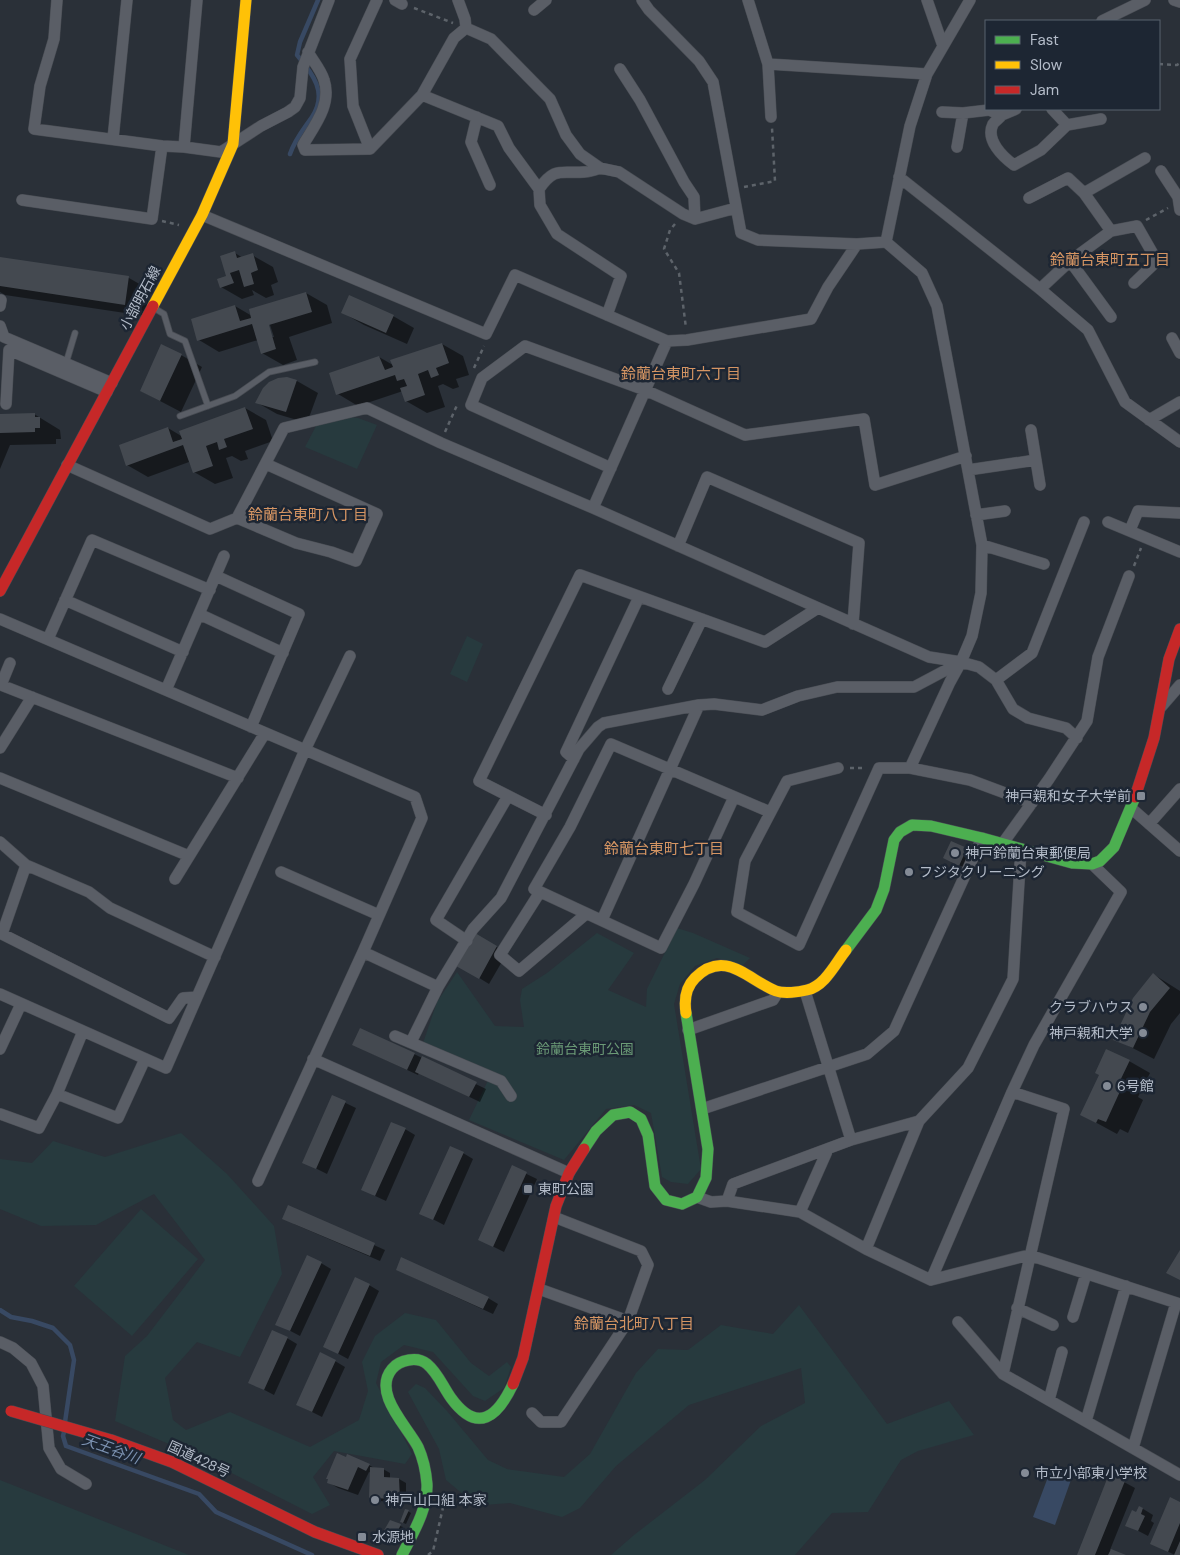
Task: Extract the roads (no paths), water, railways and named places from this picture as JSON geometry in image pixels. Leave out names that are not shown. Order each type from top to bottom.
[{"type":"main road","name":"小部明石線","points":[[0,591],[202,215],[233,144],[246,0]]},
{"type":"main road","points":[[402,1555],[417,1524],[425,1500],[427,1485],[419,1449],[387,1398],[386,1387],[388,1377],[399,1363],[415,1359],[429,1366],[451,1399],[467,1415],[483,1418],[494,1413],[505,1402],[515,1383],[529,1336],[554,1217],[569,1173],[596,1131],[613,1115],[630,1112],[641,1120],[648,1135],[655,1186],[666,1200],[682,1204],[697,1197],[706,1178],[708,1149],[684,1001],[690,982],[703,970],[713,966],[732,966],[778,992],[805,991],[814,988],[822,982],[876,910],[884,889],[891,849],[900,832],[912,825],[921,824],[982,838],[1072,863],[1092,864],[1100,860],[1114,847],[1132,808],[1154,738],[1169,658],[1180,628]]},
{"type":"main road","name":"国道428号","points":[[6,1410],[84,1430],[172,1462],[315,1532],[378,1555]]},
{"type":"street","points":[[57,0],[54,39],[40,86],[34,129],[221,152],[295,107],[300,98],[305,60],[329,0]]},
{"type":"street","points":[[113,140],[127,0]]},
{"type":"street","points":[[184,147],[197,0]]},
{"type":"street","points":[[370,149],[353,106],[350,59],[377,0]]},
{"type":"street","points":[[458,0],[465,19],[466,28]]},
{"type":"street","points":[[534,10],[546,0]]},
{"type":"street","points":[[642,0],[649,10],[699,61],[713,82],[741,233],[758,240],[857,244],[886,242],[922,273],[937,306],[982,545],[981,593],[972,636],[910,768]]},
{"type":"street","points":[[748,0],[768,64],[771,117]]},
{"type":"street","points":[[927,0],[943,46]]},
{"type":"street","points":[[886,242],[910,126],[926,74],[970,0]]},
{"type":"street","points":[[1104,20],[1145,0]]},
{"type":"street","points":[[1174,0],[1180,2]]},
{"type":"street","points":[[305,60],[324,79],[327,96],[322,112],[303,145],[306,150],[370,149],[422,95],[454,38],[466,28]]},
{"type":"street","points":[[466,28],[491,39],[550,99],[566,135],[580,154],[600,168],[619,172],[683,214],[695,219],[736,208]]},
{"type":"street","points":[[768,64],[926,74]]},
{"type":"street","points":[[620,69],[640,100],[694,197],[695,219]]},
{"type":"street","points":[[422,95],[498,126],[509,148],[539,189],[540,205],[557,234],[621,276],[607,315]]},
{"type":"street","points":[[942,112],[963,113],[989,110],[1002,115]]},
{"type":"street","points":[[1014,110],[1002,115],[993,124],[991,138],[1004,158],[1014,165],[1041,150],[1067,125],[1101,120]]},
{"type":"street","points":[[1053,110],[1067,125]]},
{"type":"street","points":[[957,147],[963,113]]},
{"type":"street","points":[[477,117],[471,142],[490,185]]},
{"type":"street","points":[[22,200],[152,219],[162,146]]},
{"type":"street","points":[[1084,193],[1145,158]]},
{"type":"street","points":[[539,189],[546,178],[559,172],[586,172],[600,168]]},
{"type":"street","points":[[1161,171],[1178,197],[1177,205]]},
{"type":"street","points":[[899,177],[1040,289],[1088,330],[1125,402],[1180,442]]},
{"type":"street","points":[[1030,198],[1068,178],[1084,193],[1112,231]]},
{"type":"street","points":[[202,215],[486,334],[515,275],[667,342],[811,319],[828,287],[857,244]]},
{"type":"street","points":[[1040,289],[1070,261],[1112,231],[1137,226],[1158,262],[1134,283]]},
{"type":"street","points":[[1070,261],[1111,316]]},
{"type":"street","points":[[0,326],[4,337],[66,363],[109,388]]},
{"type":"street","points":[[1172,338],[1180,353]]},
{"type":"street","points":[[593,508],[667,342]]},
{"type":"street","points":[[611,468],[471,405],[482,378],[525,346],[645,390],[745,435],[864,419],[875,484],[966,456]]},
{"type":"street","points":[[6,404],[9,350],[109,388]]},
{"type":"street","points":[[1149,420],[1180,402]]},
{"type":"street","points":[[67,465],[210,529],[237,518],[284,428],[367,408],[929,657],[979,667],[996,680],[1012,709],[1028,718],[1066,728],[1077,738]]},
{"type":"street","points":[[1031,430],[1040,485]]},
{"type":"street","points":[[968,470],[1036,460]]},
{"type":"street","points":[[237,518],[296,543],[356,561],[377,514],[266,464]]},
{"type":"street","points":[[678,546],[707,477],[859,543],[853,624]]},
{"type":"street","points":[[976,515],[1005,511]]},
{"type":"street","points":[[1130,530],[1138,511],[1180,513]]},
{"type":"street","points":[[996,680],[1032,654],[1084,522]]},
{"type":"street","points":[[1108,522],[1180,552]]},
{"type":"street","points":[[48,639],[92,540],[210,590]]},
{"type":"street","points":[[982,545],[1044,564]]},
{"type":"street","points":[[166,690],[224,556]]},
{"type":"street","points":[[546,815],[479,781],[580,575],[765,642],[818,608]]},
{"type":"street","points":[[216,576],[299,614],[251,727]]},
{"type":"street","points":[[1003,844],[1087,721],[1098,657],[1129,576]]},
{"type":"street","points":[[574,759],[566,752],[639,596]]},
{"type":"street","points":[[65,600],[183,652]]},
{"type":"street","points":[[199,614],[283,653]]},
{"type":"street","points":[[0,619],[415,797],[422,818],[258,1181]]},
{"type":"street","points":[[668,689],[702,619]]},
{"type":"street","points":[[0,994],[166,1068],[305,750],[350,656]]},
{"type":"street","points":[[411,1042],[438,987],[473,930],[501,898],[579,750],[598,727],[604,723],[699,705],[714,704],[762,710],[798,696],[837,687],[914,686],[961,662]]},
{"type":"street","points":[[10,663],[1,685],[238,778]]},
{"type":"street","points":[[1159,709],[1180,686]]},
{"type":"street","points":[[0,748],[32,697]]},
{"type":"street","points":[[602,920],[699,705]]},
{"type":"street","points":[[175,879],[265,733]]},
{"type":"street","points":[[734,798],[694,884],[661,948],[534,890],[570,827],[611,744],[770,812]]},
{"type":"street","points":[[838,768],[787,781],[745,862],[737,912],[799,945],[879,768],[910,768],[970,780],[1032,803]]},
{"type":"street","points":[[0,778],[189,856]]},
{"type":"street","points":[[1150,824],[1180,789]]},
{"type":"street","points":[[467,941],[436,920],[508,796]]},
{"type":"street","points":[[1132,808],[1180,851]]},
{"type":"street","points":[[702,1108],[867,1054],[894,1032],[982,838]]},
{"type":"street","points":[[0,842],[26,865],[88,892],[110,908],[215,957]]},
{"type":"street","points":[[866,1249],[919,1121],[968,1068],[1013,978],[1021,849]]},
{"type":"street","points":[[931,1280],[1034,1045],[1121,892],[1092,864]]},
{"type":"street","points":[[26,865],[2,934],[169,1018],[183,998],[197,997]]},
{"type":"street","points":[[281,872],[379,916]]},
{"type":"street","points":[[540,892],[500,955],[519,971],[586,914]]},
{"type":"street","points":[[363,952],[438,987]]},
{"type":"street","points":[[805,991],[851,1140]]},
{"type":"street","points":[[688,1030],[773,1000],[778,992]]},
{"type":"street","points":[[0,1049],[21,1004]]},
{"type":"street","points":[[0,1114],[39,1128],[57,1094],[83,1031]]},
{"type":"street","points":[[395,1036],[501,1081],[511,1096]]},
{"type":"street","points":[[57,1094],[118,1118],[145,1059]]},
{"type":"street","points":[[313,1059],[569,1173]]},
{"type":"street","points":[[1003,1374],[1064,1109],[1012,1092]]},
{"type":"street","points":[[727,1202],[733,1184],[851,1140],[919,1121]]},
{"type":"street","points":[[800,1212],[828,1149]]},
{"type":"street","points":[[697,1197],[711,1202],[727,1202],[800,1212],[866,1249],[931,1280],[1029,1255],[1178,1303],[1133,1448]]},
{"type":"street","points":[[532,1413],[540,1422],[561,1422],[628,1321],[648,1264],[641,1252],[554,1217]]},
{"type":"street","points":[[1073,1317],[1086,1274]]},
{"type":"street","points":[[1086,1421],[1126,1286]]},
{"type":"street","points":[[539,1289],[628,1321]]},
{"type":"street","points":[[1017,1308],[1054,1325]]},
{"type":"street","points":[[958,1322],[1003,1374],[1180,1475]]},
{"type":"street","points":[[0,1342],[12,1348],[31,1363],[43,1386],[48,1448],[61,1469],[86,1484]]},
{"type":"street","points":[[1049,1400],[1062,1352]]},
{"type":"lane","points":[[152,307],[164,314],[170,334],[185,341],[208,406]]},
{"type":"lane","points":[[66,363],[76,333]]},
{"type":"lane","points":[[180,416],[235,396],[269,372],[315,362]]},
{"type":"water","points":[[1051,1469],[1072,1477],[1055,1525],[1033,1517]]},
{"type":"waterway","points":[[290,154],[297,139],[317,108],[319,100],[319,92],[313,77],[297,55],[300,42],[318,0]]},
{"type":"waterway","name":"天王谷川","points":[[0,1310],[11,1317],[53,1328],[70,1345],[74,1360],[65,1422]]},
{"type":"waterway","name":"天王谷川","points":[[64,1432],[63,1436],[66,1446],[199,1494],[216,1512],[312,1555]]},
{"type":"place","name":"神戸親和女子大学前","points":[[1141,796]]},
{"type":"place","name":"神戸鈴蘭台東郵便局","points":[[955,853]]},
{"type":"place","name":"フジタクリーニング","points":[[909,872]]},
{"type":"place","name":"クラブハウス","points":[[1143,1007]]},
{"type":"place","name":"神戸親和大学","points":[[1143,1033]]},
{"type":"place","name":"6号館","points":[[1107,1086]]},
{"type":"place","name":"東町公園","points":[[528,1189]]},
{"type":"place","name":"市立小部東小学校","points":[[1025,1473]]},
{"type":"place","name":"神戸山口組 本家","points":[[375,1500]]},
{"type":"place","name":"水源地","points":[[362,1537]]},
{"type":"district","name":"鈴蘭台東町五丁目","points":[[1110,260]]},
{"type":"district","name":"鈴蘭台東町六丁目","points":[[681,374]]},
{"type":"district","name":"鈴蘭台東町八丁目","points":[[308,515]]},
{"type":"district","name":"鈴蘭台東町七丁目","points":[[664,849]]},
{"type":"district","name":"鈴蘭台北町八丁目","points":[[634,1324]]},
{"type":"park label","name":"鈴蘭台東町公園","points":[[585,1049]]}]
